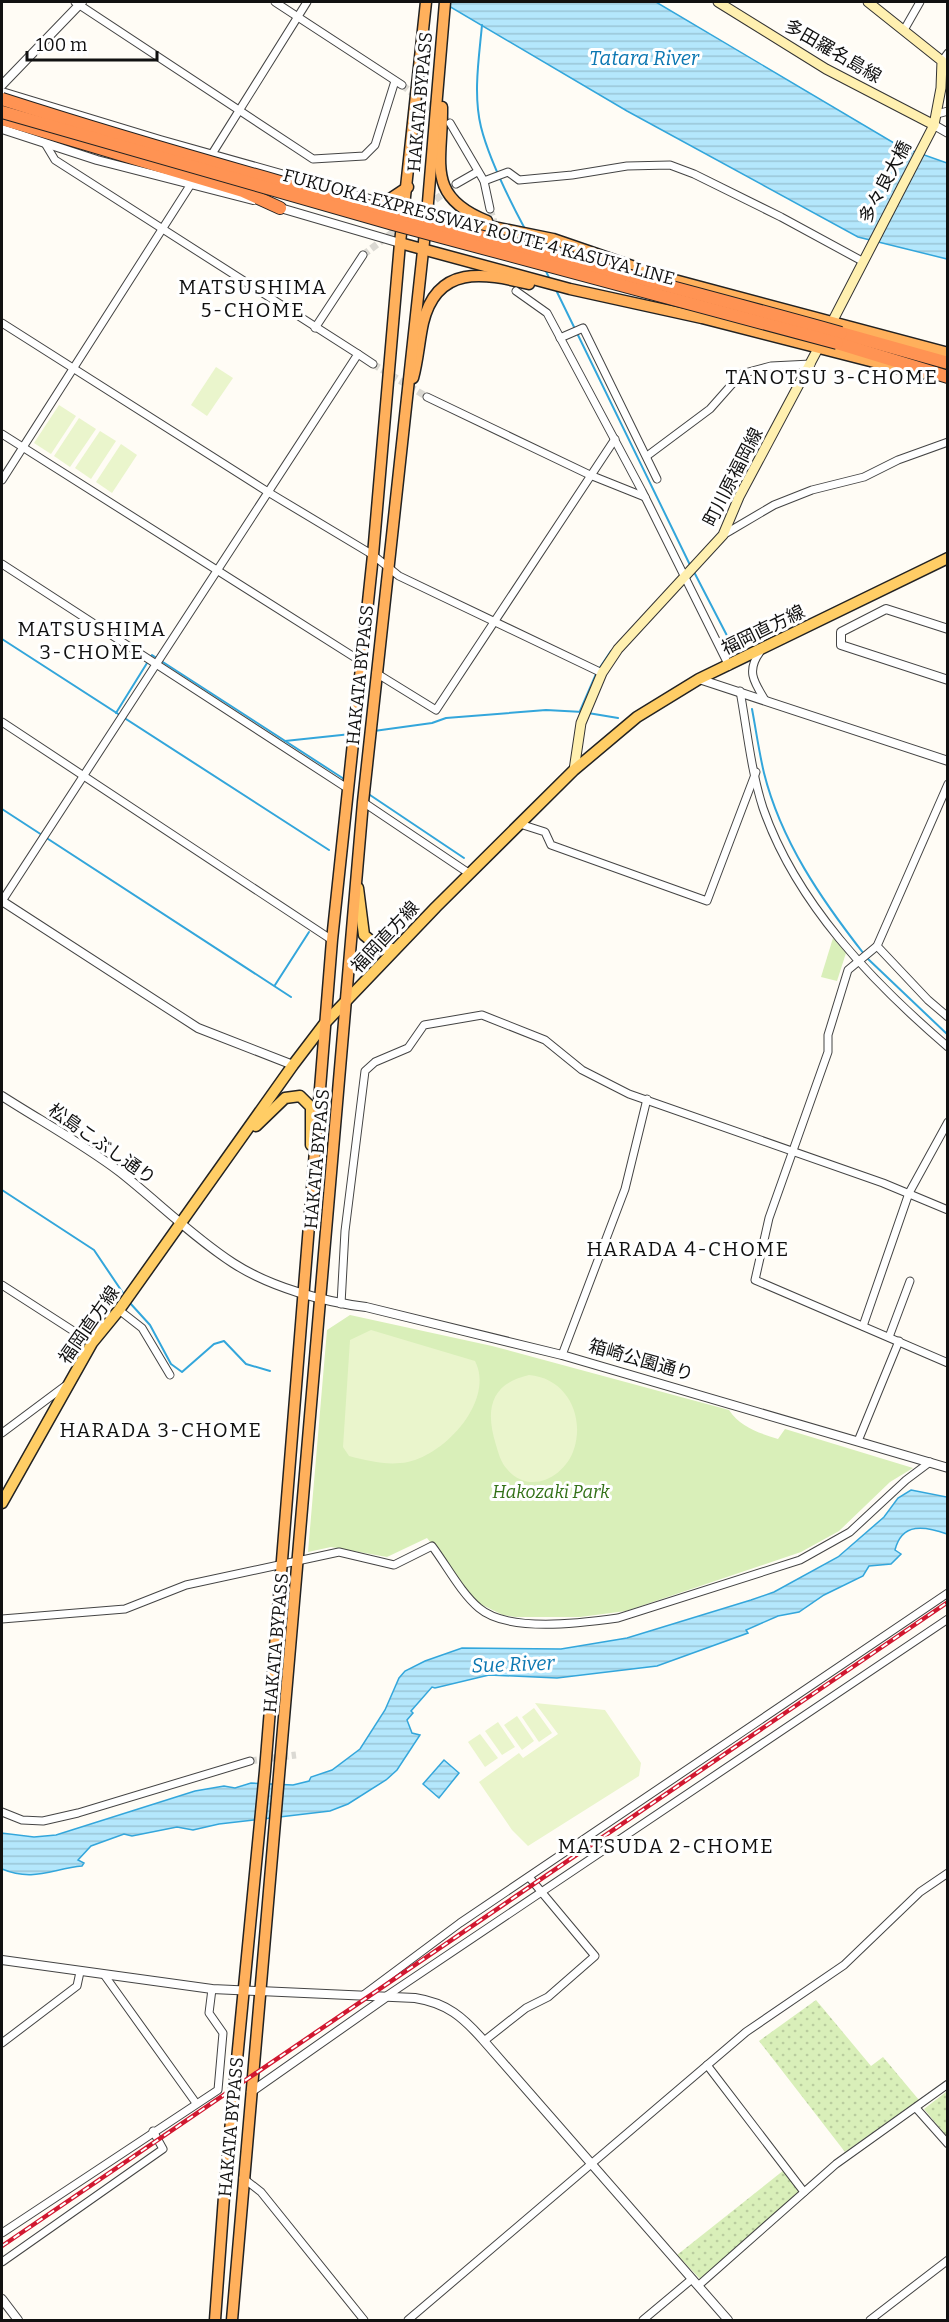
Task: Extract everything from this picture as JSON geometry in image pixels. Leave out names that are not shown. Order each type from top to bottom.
[{"type":"highway","name":"HAKATA BYPASS","points":[[215,2320],[283,1562],[325,1023],[374,555],[400,243],[408,187],[426,2]]},
{"type":"highway","name":"HAKATA BYPASS","points":[[232,2320],[250,2092],[300,1559],[363,802],[427,214],[445,2]]},
{"type":"highway","points":[[439,67],[442,111],[440,174],[445,189],[468,213],[513,231]]},
{"type":"highway","name":"FUKUOKA EXPRESSWAY ROUTE 4 KASUYA LINE","points":[[2,99],[292,187],[456,228],[948,363]]},
{"type":"highway","name":"FUKUOKA EXPRESSWAY ROUTE 4 KASUYA LINE","points":[[2,112],[383,221],[826,340],[948,377]]},
{"type":"highway","points":[[2,119],[243,191],[280,207]]},
{"type":"highway","points":[[384,203],[408,187]]},
{"type":"highway","points":[[405,208],[552,239],[667,278],[948,353]]},
{"type":"highway","points":[[400,243],[570,289],[820,347],[948,382]]},
{"type":"highway","points":[[404,409],[419,357],[427,309],[444,286],[455,279],[477,274],[491,275],[606,302],[629,302]]},
{"type":"main road","name":"多田羅名島線","points":[[718,2],[826,69],[934,125]]},
{"type":"main road","points":[[868,2],[946,60],[934,125]]},
{"type":"main road","name":"多々良大橋","points":[[872,244],[934,125]]},
{"type":"main road","name":"町川原福岡線","points":[[574,770],[581,723],[602,673],[618,649],[723,535],[739,497],[812,364],[872,244]]},
{"type":"main road","name":"福岡直方線","points":[[2,1503],[92,1343],[119,1310],[325,1023],[395,949],[574,770],[637,717],[699,679],[948,558]]},
{"type":"main road","points":[[357,881],[364,934],[381,949],[395,949]]},
{"type":"main road","points":[[243,1137],[290,1096],[300,1096],[311,1107],[310,1227]]},
{"type":"street","points":[[2,85],[79,2],[313,159],[364,156],[375,145],[395,81]]},
{"type":"street","points":[[275,2],[402,85]]},
{"type":"street","points":[[212,154],[308,2]]},
{"type":"street","points":[[904,30],[920,2]]},
{"type":"street","points":[[2,92],[405,208]]},
{"type":"street","points":[[937,114],[948,111]]},
{"type":"street","points":[[450,123],[477,172],[487,180],[490,209]]},
{"type":"street","points":[[934,125],[948,132]]},
{"type":"street","points":[[2,129],[46,145],[280,207],[400,243]]},
{"type":"street","points":[[46,145],[55,160],[163,227],[373,364]]},
{"type":"street","points":[[487,180],[508,172],[519,180],[572,175],[627,166],[670,165],[781,217],[862,261]]},
{"type":"street","points":[[456,184],[477,172]]},
{"type":"street","points":[[2,480],[72,367],[191,184]]},
{"type":"street","points":[[315,328],[363,255]]},
{"type":"street","points":[[516,291],[547,313],[645,497],[729,666]]},
{"type":"street","points":[[2,323],[268,492],[374,555],[399,576],[602,673]]},
{"type":"street","points":[[560,338],[583,328],[657,479]]},
{"type":"street","points":[[293,1065],[198,1028],[2,901],[358,354]]},
{"type":"street","points":[[647,456],[710,409],[741,374],[771,366],[812,364]]},
{"type":"street","points":[[427,397],[590,476],[645,497]]},
{"type":"street","points":[[2,434],[362,662]]},
{"type":"street","points":[[376,673],[436,710],[615,439]]},
{"type":"street","points":[[723,535],[774,505],[812,490],[864,477],[898,460],[948,442]]},
{"type":"street","points":[[2,564],[348,788]]},
{"type":"street","points":[[948,628],[886,609],[841,632],[841,645],[948,680]]},
{"type":"street","points":[[761,650],[752,664],[752,678],[765,700]]},
{"type":"street","points":[[699,679],[948,761]]},
{"type":"street","points":[[740,692],[762,806],[784,860],[860,960],[894,999],[948,1047]]},
{"type":"street","points":[[2,722],[82,777],[333,940]]},
{"type":"street","points":[[520,824],[544,832],[551,845],[708,901],[756,772]]},
{"type":"street","points":[[948,784],[875,947],[848,970],[828,1035],[828,1052],[769,1218],[755,1280],[890,1336],[948,1363]]},
{"type":"street","points":[[363,802],[470,874]]},
{"type":"street","points":[[875,947],[948,1017]]},
{"type":"street","points":[[341,1304],[345,1231],[365,1071],[375,1062],[408,1048],[424,1025],[482,1015],[545,1040],[582,1070],[629,1094],[792,1150],[948,1210]]},
{"type":"street","name":"松島こぶし通り","points":[[2,1096],[118,1171],[180,1222],[243,1269],[277,1285],[305,1292]]},
{"type":"street","points":[[562,1355],[625,1190],[647,1099]]},
{"type":"street","points":[[863,1326],[909,1194],[948,1122]]},
{"type":"street","points":[[890,1336],[910,1281]]},
{"type":"street","points":[[2,1285],[92,1343]]},
{"type":"street","name":"箱崎公園通り","points":[[305,1292],[341,1304],[366,1307],[562,1355],[948,1468]]},
{"type":"street","points":[[119,1310],[142,1328],[170,1375]]},
{"type":"street","points":[[858,1441],[899,1341]]},
{"type":"street","points":[[2,1433],[70,1383]]},
{"type":"street","points":[[2,1619],[125,1609],[186,1585],[283,1562],[339,1552],[394,1565],[432,1546],[478,1607],[492,1617],[510,1623],[590,1622],[618,1618],[800,1560],[850,1532],[906,1480],[930,1462]]},
{"type":"street","points":[[360,1998],[381,1979],[460,1923],[948,1593]]},
{"type":"street","points":[[250,2092],[541,1891],[948,1619]]},
{"type":"street","points":[[2,1812],[22,1820],[44,1821],[78,1813],[250,1761]]},
{"type":"street","points":[[408,2320],[746,2032],[844,1965],[920,1892],[948,1874]]},
{"type":"street","points":[[484,2041],[526,2008],[548,1997],[595,1956],[529,1877]]},
{"type":"street","points":[[2,1960],[212,1989],[360,1998],[385,1997],[434,2001],[448,2007],[464,2018],[728,2320]]},
{"type":"street","points":[[2,2043],[77,1986],[80,1972]]},
{"type":"street","points":[[105,1976],[196,2103]]},
{"type":"street","points":[[2,2233],[218,2090],[223,2033],[209,2013],[212,1989]]},
{"type":"street","points":[[707,2065],[804,2192]]},
{"type":"street","points":[[643,2320],[696,2282],[836,2164],[948,2084]]},
{"type":"street","points":[[916,2108],[948,2144]]},
{"type":"street","points":[[2,2262],[163,2148],[153,2131]]},
{"type":"street","points":[[243,2178],[261,2192],[364,2320]]},
{"type":"street","points":[[870,2320],[948,2260]]},
{"type":"street","points":[[2,2299],[18,2320]]},
{"type":"green space","points":[[216,367],[233,378],[207,416],[191,405]]},
{"type":"green space","points":[[59,405],[76,416],[51,454],[34,443]]},
{"type":"green space","points":[[79,418],[96,429],[70,467],[54,456]]},
{"type":"green space","points":[[100,431],[116,441],[91,479],[75,468]]},
{"type":"green space","points":[[121,444],[137,455],[112,493],[96,482]]},
{"type":"green space","points":[[833,938],[846,953],[837,981],[821,977]]},
{"type":"green space","name":"Hakozaki Park","points":[[350,1315],[492,1346],[729,1410],[744,1425],[778,1439],[785,1429],[913,1468],[890,1482],[839,1531],[801,1552],[626,1611],[580,1617],[503,1615],[478,1603],[427,1538],[387,1557],[331,1547],[308,1552],[327,1330]]},
{"type":"green space","points":[[371,1330],[475,1361],[479,1376],[478,1392],[473,1408],[451,1437],[423,1457],[408,1462],[385,1463],[349,1456],[343,1447],[350,1340]]},
{"type":"green space","points":[[529,1375],[553,1383],[562,1391],[570,1400],[577,1424],[574,1449],[563,1468],[546,1480],[536,1482],[516,1477],[505,1467],[501,1461],[491,1421],[491,1410],[499,1392],[516,1379]]},
{"type":"green space","points":[[535,1703],[605,1710],[641,1763],[639,1776],[528,1846],[512,1830],[479,1782],[519,1753],[523,1758],[558,1734]]},
{"type":"green space","points":[[534,1708],[552,1733],[539,1742],[522,1717]]},
{"type":"green space","points":[[517,1716],[534,1741],[522,1750],[504,1725]]},
{"type":"green space","points":[[498,1722],[515,1747],[502,1755],[485,1731]]},
{"type":"green space","points":[[480,1734],[498,1758],[485,1767],[468,1742]]},
{"type":"green space","points":[[816,2000],[871,2066],[883,2057],[919,2100],[845,2152],[759,2041]]},
{"type":"green space","points":[[946,2092],[948,2094],[947,2137],[924,2109]]},
{"type":"green space","points":[[784,2170],[799,2192],[700,2279],[677,2255]]},
{"type":"water","name":"Tatara River","points":[[442,2],[656,2],[899,146],[947,163],[947,259],[858,237],[627,111]]},
{"type":"water","name":"Sue River","points":[[911,1490],[947,1497],[947,1534],[931,1529],[915,1528],[898,1541],[895,1550],[901,1554],[891,1564],[869,1566],[863,1576],[824,1595],[799,1612],[778,1616],[746,1630],[748,1633],[657,1666],[557,1678],[489,1675],[432,1687],[411,1711],[413,1713],[407,1720],[412,1733],[420,1735],[397,1770],[386,1780],[348,1804],[330,1811],[219,1824],[193,1830],[177,1827],[132,1836],[124,1834],[91,1846],[78,1860],[84,1863],[82,1866],[42,1874],[13,1873],[2,1869],[2,1833],[34,1837],[56,1835],[195,1791],[224,1786],[235,1788],[251,1783],[293,1785],[309,1781],[311,1777],[332,1770],[360,1749],[385,1710],[399,1678],[405,1671],[425,1661],[462,1648],[561,1649],[627,1638],[774,1592],[838,1557],[884,1517],[898,1498]]},
{"type":"water","points":[[444,1760],[459,1773],[439,1798],[423,1784]]},
{"type":"waterway","points":[[482,25],[477,89],[481,127],[494,165],[525,229]]},
{"type":"waterway","points":[[545,269],[550,280]]},
{"type":"waterway","points":[[556,290],[690,565]]},
{"type":"waterway","points":[[693,570],[736,653]]},
{"type":"waterway","points":[[2,639],[329,850]]},
{"type":"waterway","points":[[599,669],[611,651]]},
{"type":"waterway","points":[[116,713],[152,655],[344,779]]},
{"type":"waterway","points":[[580,711],[596,674]]},
{"type":"waterway","points":[[752,709],[764,773],[781,822],[804,868],[864,954]]},
{"type":"waterway","points":[[374,731],[432,723],[446,718],[546,710],[583,712]]},
{"type":"waterway","points":[[588,713],[618,718]]},
{"type":"waterway","points":[[285,741],[351,734]]},
{"type":"waterway","points":[[367,793],[464,858]]},
{"type":"waterway","points":[[2,809],[291,997]]},
{"type":"waterway","points":[[275,985],[309,932]]},
{"type":"waterway","points":[[867,958],[948,1035]]},
{"type":"waterway","points":[[2,1190],[94,1250],[125,1296]]},
{"type":"waterway","points":[[130,1303],[150,1325],[171,1364],[182,1372],[214,1344],[224,1341],[246,1364],[270,1371]]},
{"type":"tunnel","points":[[402,85],[450,123]]},
{"type":"tunnel","points":[[427,206],[456,184]]},
{"type":"tunnel","points":[[490,209],[501,244]]},
{"type":"tunnel","points":[[363,255],[401,226]]},
{"type":"tunnel","points":[[373,364],[427,397]]},
{"type":"tunnel","points":[[250,1761],[296,1755]]},
{"type":"railway","points":[[2,2246],[948,1602]]},
{"type":"district","name":"MATSUSHIMA 5-CHOME","points":[[253,298]]},
{"type":"district","name":"TANOTSU 3-CHOME","points":[[832,377]]},
{"type":"district","name":"MATSUSHIMA 3-CHOME","points":[[92,640]]},
{"type":"district","name":"HARADA 4-CHOME","points":[[688,1249]]},
{"type":"district","name":"HARADA 3-CHOME","points":[[161,1430]]},
{"type":"district","name":"MATSUDA 2-CHOME","points":[[666,1846]]}]
